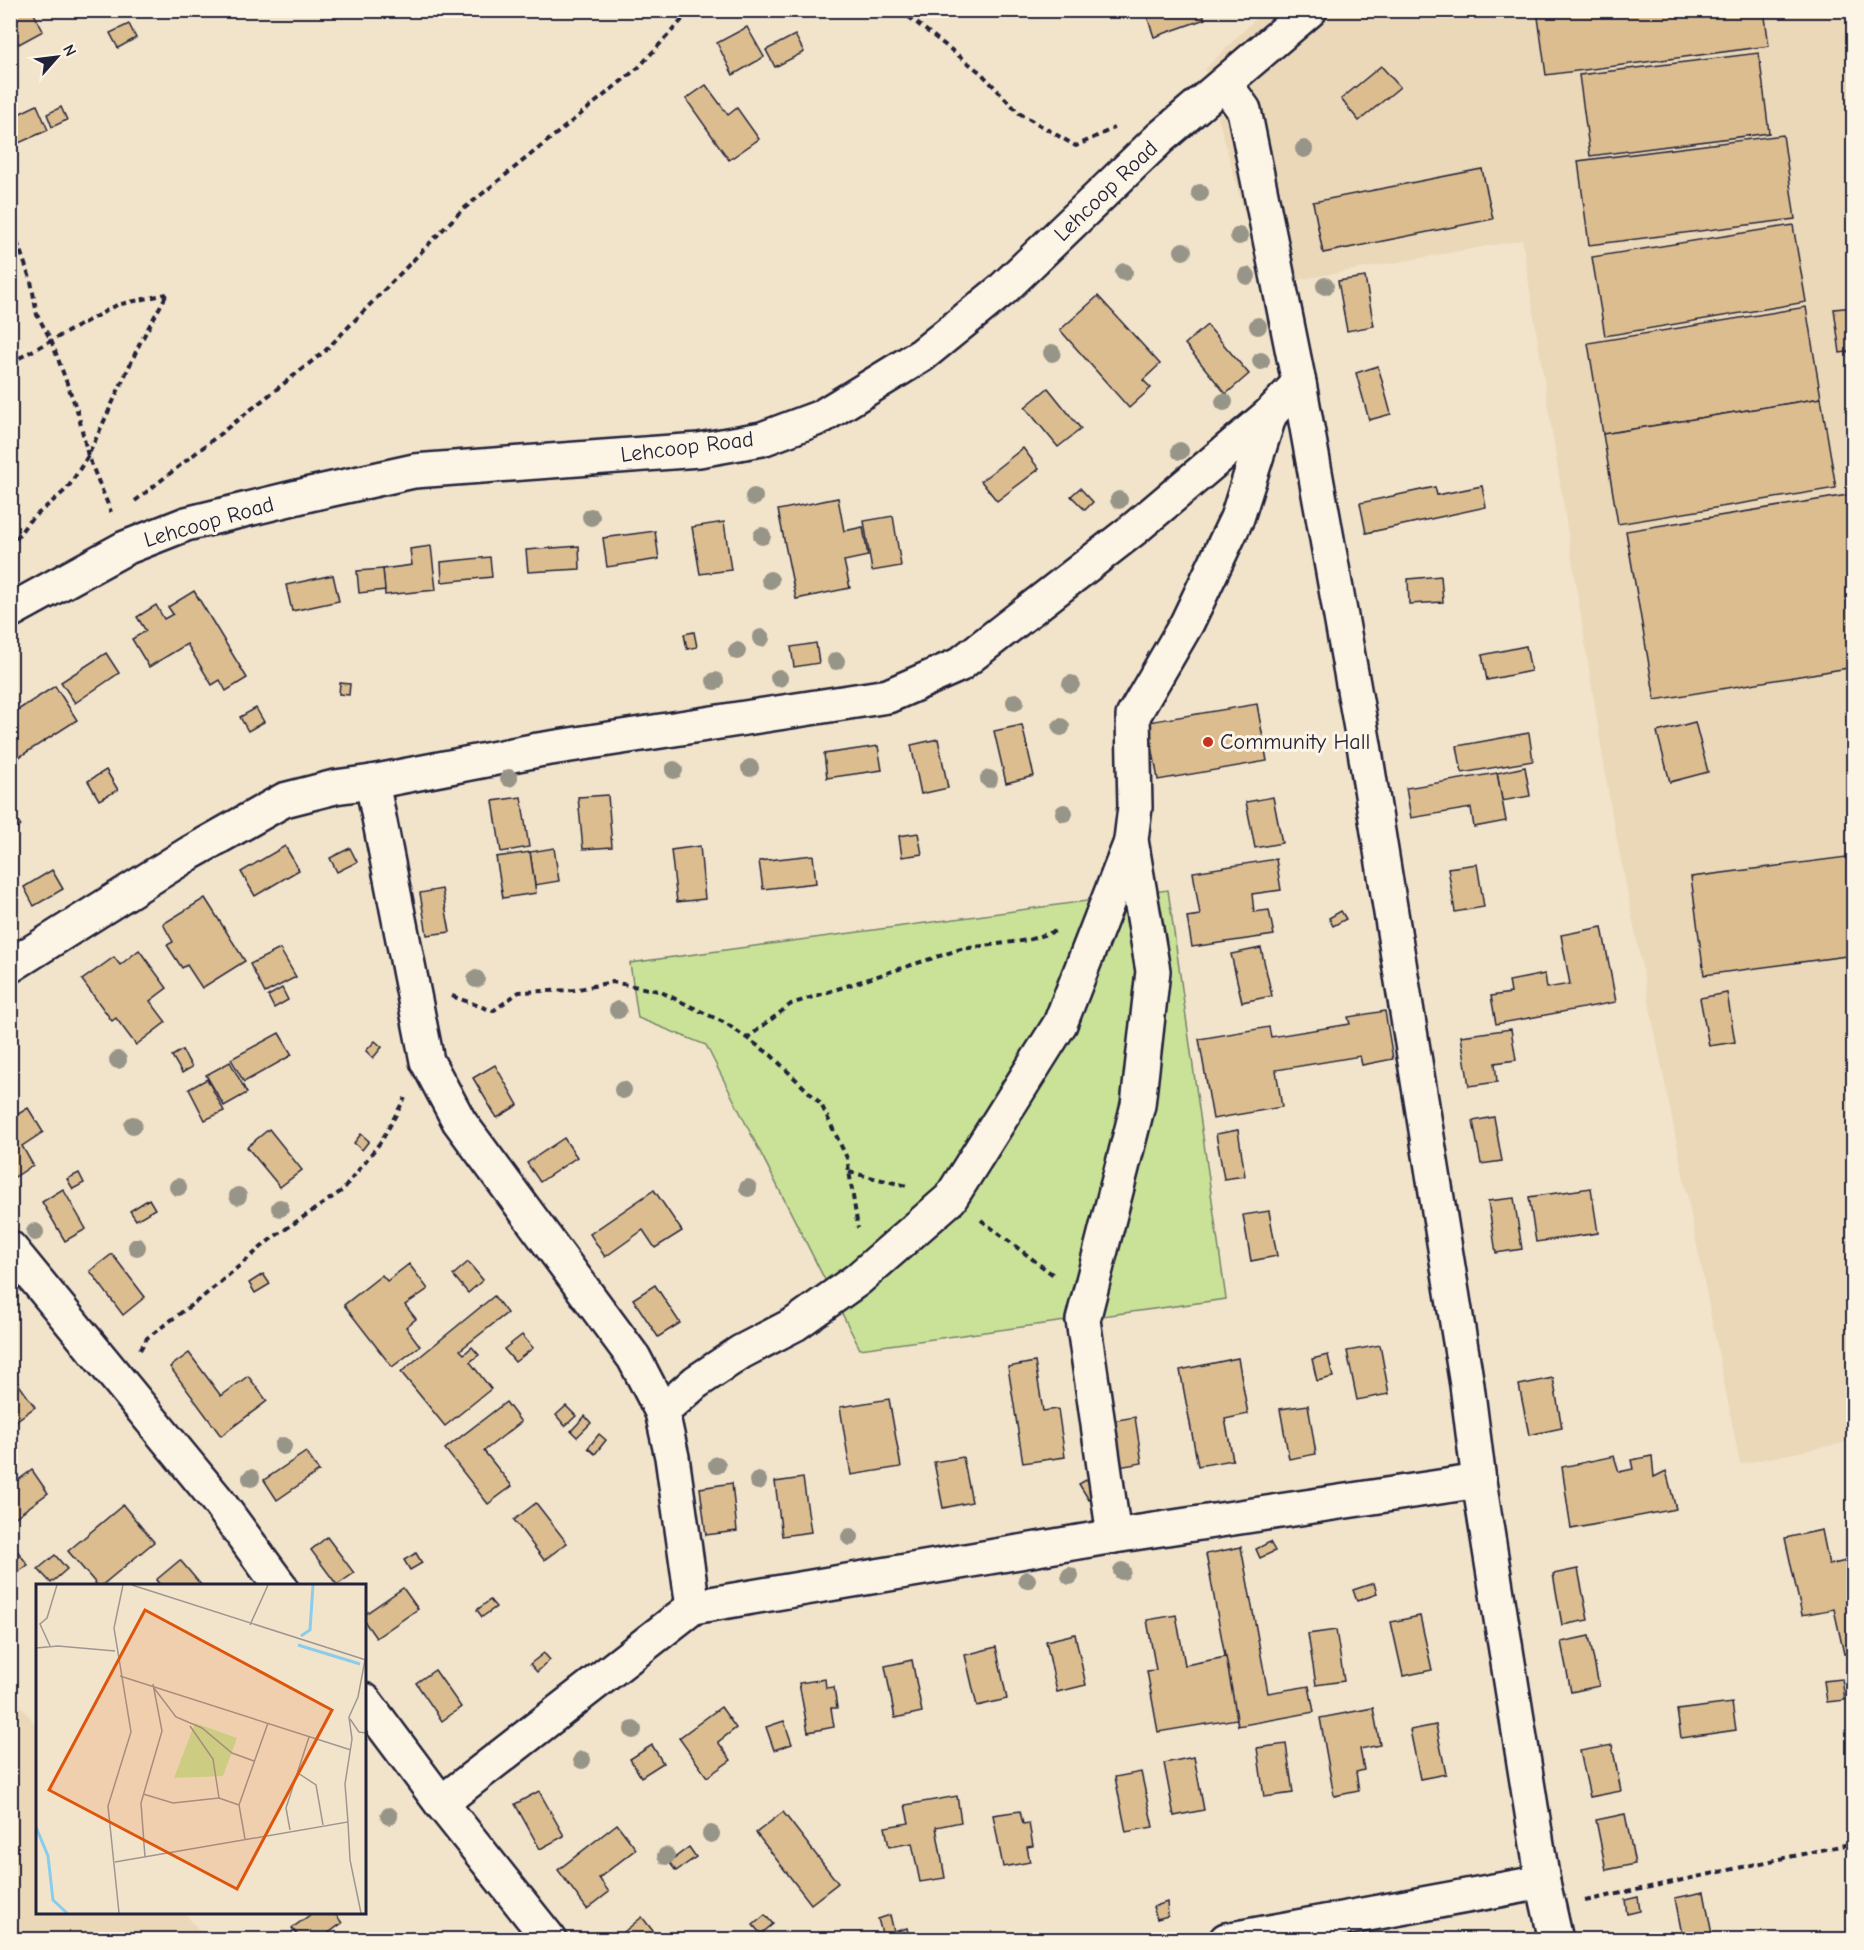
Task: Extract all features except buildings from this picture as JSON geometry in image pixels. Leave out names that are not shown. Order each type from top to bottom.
[{"type":"street","name":"Lehcoop Road","points":[[10,611],[119,533],[186,524],[414,471],[699,450],[762,438],[821,417],[913,362],[966,319],[1090,208],[1160,138],[1226,85],[1310,10]]},
{"type":"street","points":[[1226,85],[1244,110],[1299,383],[1366,756],[1467,1385],[1479,1481],[1543,1882],[1556,1940]]},
{"type":"street","points":[[10,966],[190,853],[284,800],[335,787],[538,750],[888,696],[959,665],[1134,529],[1270,414],[1299,383]]},
{"type":"street","points":[[662,1412],[696,1382],[741,1352],[795,1324],[857,1280],[950,1199],[1060,1024],[1131,840],[1135,807],[1133,716],[1187,623],[1237,519],[1270,414]]},
{"type":"street","points":[[372,782],[427,1062],[459,1121],[634,1358],[662,1412],[672,1457],[693,1607]]},
{"type":"street","points":[[1114,1536],[1083,1320],[1138,1105],[1153,971],[1131,840]]},
{"type":"street","points":[[10,1248],[217,1500],[279,1584]]},
{"type":"street","points":[[441,1803],[693,1607],[1114,1536],[1479,1481]]},
{"type":"street","points":[[366,1703],[441,1803],[550,1940]]},
{"type":"street","points":[[1226,1940],[1543,1882]]},
{"type":"path","points":[[10,222],[31,281],[38,315],[51,340],[78,413],[88,456],[119,533],[235,420],[325,351],[460,211],[639,67],[691,10]]},
{"type":"path","points":[[900,10],[981,73],[1018,113],[1076,146],[1138,117],[1160,138]]},
{"type":"path","points":[[10,363],[117,305],[167,294],[140,343],[88,456],[67,489],[28,522],[10,548]]},
{"type":"path","points":[[746,1039],[791,1004],[961,949],[1029,939],[1059,930]]},
{"type":"path","points":[[412,981],[493,1011],[519,992],[574,990],[612,982],[659,991],[727,1024],[771,1055],[821,1104],[847,1158],[860,1258],[857,1280]]},
{"type":"path","points":[[120,1382],[147,1338],[205,1295],[272,1239],[343,1190],[382,1140],[427,1062]]},
{"type":"path","points":[[1586,1911],[1585,1901],[1854,1843]]},
{"type":"shaded area","points":[[1263,11],[1853,11],[1853,1441],[1740,1464],[1611,810],[1522,240],[1264,286],[1205,69]]},
{"type":"shaded area","points":[[10,1692],[36,1725],[36,1914],[186,1914],[206,1939],[11,1939]]},
{"type":"green space","points":[[1168,890],[1226,1299],[860,1349],[706,1045],[638,1018],[630,963]]},
{"type":"place","name":"Community Hall","points":[[1208,742]]}]
